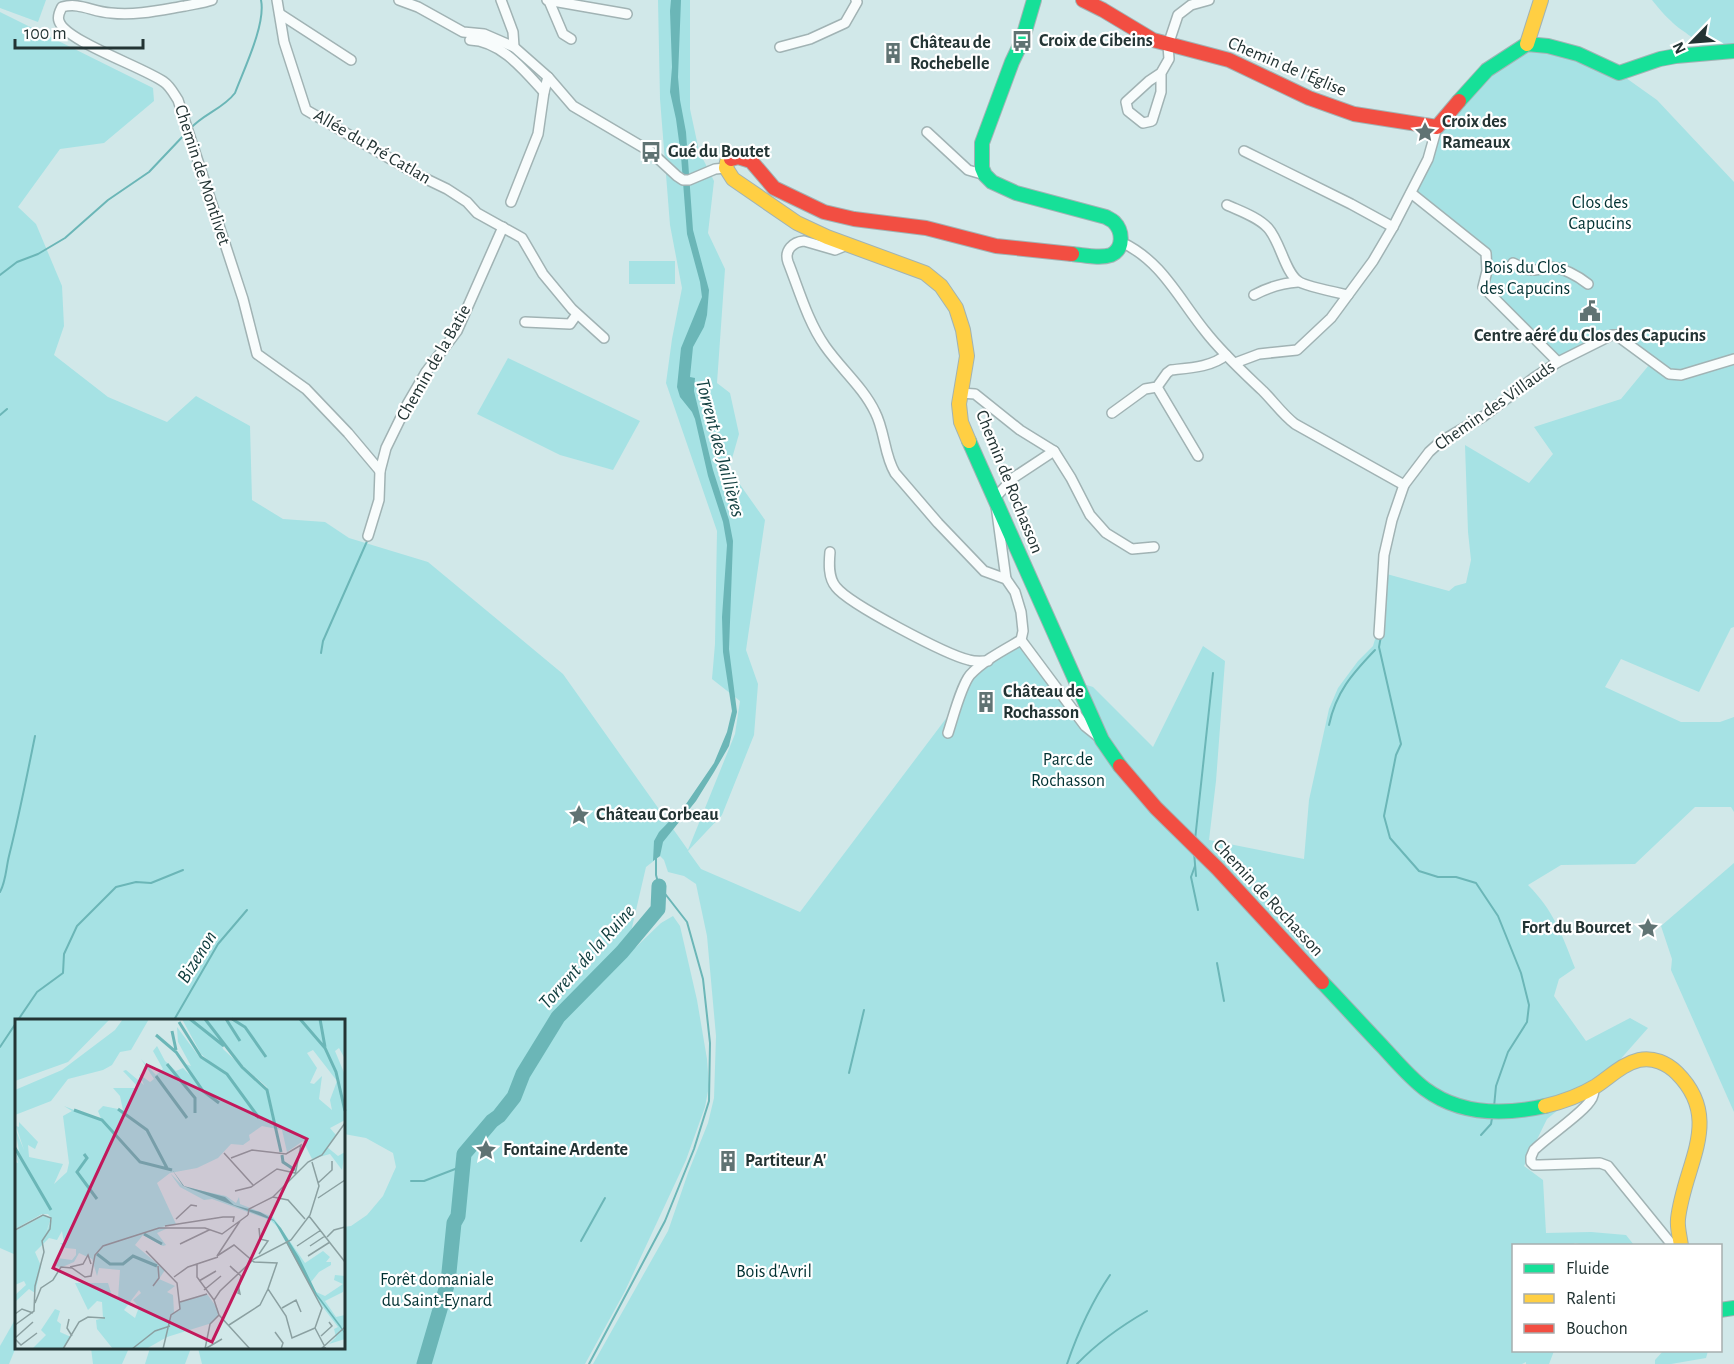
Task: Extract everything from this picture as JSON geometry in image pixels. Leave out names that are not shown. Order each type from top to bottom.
[{"type":"street","name":"Chemin de Montlivet","points":[[212,0],[123,15],[98,12],[78,4],[69,5],[62,7],[58,20],[64,30],[82,41],[166,83],[178,100],[243,299],[257,354],[306,389],[380,471]]},
{"type":"street","name":"Allée du Pré Catlan","points":[[278,0],[284,42],[306,110],[420,176],[447,189],[467,202],[477,213],[522,238],[543,274],[577,314],[604,338]]},
{"type":"street","points":[[399,0],[418,7],[463,32],[484,34],[514,48],[548,77],[573,106],[651,152],[683,180],[726,168],[727,162],[732,158],[745,158],[758,168],[774,188],[824,212],[854,219],[926,228],[996,246],[1038,252],[1091,256],[1110,255],[1117,250],[1121,242],[1121,234],[1115,223],[1106,217],[1016,194],[992,182],[985,175],[968,170],[927,132]]},
{"type":"street","points":[[501,0],[513,32],[514,48]]},
{"type":"street","points":[[780,47],[810,39],[844,22],[857,2],[856,0]]},
{"type":"street","points":[[985,175],[981,159],[982,143],[1022,41],[1034,0]]},
{"type":"street","name":"Chemin de l'Église","points":[[1083,0],[1153,40],[1229,60],[1310,98],[1354,114],[1437,127]]},
{"type":"street","points":[[1161,73],[1161,92],[1152,121],[1143,123],[1128,111],[1126,102],[1161,73],[1169,59],[1168,45],[1178,15],[1191,5],[1209,0]]},
{"type":"street","points":[[1235,363],[1259,354],[1297,350],[1331,318],[1373,261],[1412,193],[1428,159],[1437,127],[1487,70],[1527,44],[1542,0]]},
{"type":"street","points":[[548,1],[627,14]]},
{"type":"street","points":[[548,1],[563,34],[571,39]]},
{"type":"street","points":[[279,14],[351,60]]},
{"type":"street","points":[[470,40],[481,40],[514,60],[544,92]]},
{"type":"street","points":[[1527,44],[1548,46],[1578,54],[1619,73],[1668,58],[1734,51]]},
{"type":"street","points":[[511,202],[538,135],[548,77]]},
{"type":"street","points":[[1244,151],[1393,227]]},
{"type":"street","name":"Chemin de Rochasson","points":[[726,168],[740,185],[797,223],[847,245],[926,273],[941,286],[956,308],[963,330],[967,356],[960,393],[961,422],[1102,740],[1131,780],[1156,808],[1218,868],[1419,1084],[1445,1101],[1462,1107],[1508,1113],[1576,1096],[1593,1088],[1629,1064],[1640,1060],[1651,1060],[1667,1065],[1676,1071],[1699,1109],[1698,1140],[1678,1219],[1682,1244]]},
{"type":"street","points":[[1412,193],[1486,253],[1487,271],[1484,288],[1558,362]]},
{"type":"street","points":[[1227,205],[1259,220],[1268,227],[1290,272],[1298,282]]},
{"type":"street","name":"Chemin de la Batie","points":[[368,536],[380,500],[380,471],[386,448],[426,372],[456,331],[503,227]]},
{"type":"street","points":[[847,245],[835,250],[799,241],[790,249],[786,257],[809,314],[824,345],[856,383],[877,414],[890,466],[895,474],[984,571],[1006,579]]},
{"type":"street","points":[[1121,242],[1131,246],[1156,267],[1226,355],[1295,424],[1404,485]]},
{"type":"street","points":[[1513,263],[1535,270],[1546,266],[1556,267],[1588,284]]},
{"type":"street","points":[[1254,295],[1280,283],[1298,282],[1348,295]]},
{"type":"street","points":[[525,322],[570,324],[577,314]]},
{"type":"street","name":"Chemin des Villauds","points":[[1379,634],[1384,555],[1392,520],[1404,485],[1429,452],[1440,442],[1484,416],[1558,362],[1616,335],[1668,374],[1681,375],[1734,359]]},
{"type":"street","points":[[1112,412],[1145,389],[1157,387],[1171,370],[1210,363],[1226,355]]},
{"type":"street","points":[[1157,387],[1198,456]]},
{"type":"street","points":[[960,393],[975,394],[1020,430],[1054,451],[1090,515],[1106,533],[1132,549],[1154,548]]},
{"type":"street","points":[[948,733],[965,683],[970,676],[988,661],[1021,640],[1023,631],[1019,602],[1006,579],[995,498],[1013,478],[1054,451]]},
{"type":"street","points":[[830,552],[831,579],[834,586],[846,596],[874,614],[949,653],[969,660],[988,661]]},
{"type":"street","points":[[1021,640],[1085,726],[1102,740]]},
{"type":"street","points":[[1593,1088],[1594,1094],[1591,1100],[1534,1150],[1531,1162],[1540,1165],[1600,1163],[1608,1166],[1672,1244]]},
{"type":"green space","points":[[0,0],[46,0],[38,22],[0,8]]},
{"type":"green space","points":[[658,0],[690,0],[690,109],[699,151],[714,181],[708,233],[725,269],[717,383],[730,393],[739,434],[729,469],[765,520],[746,650],[758,684],[754,735],[722,815],[688,851],[701,869],[800,912],[957,704],[970,676],[1021,640],[1101,739],[1077,682],[1093,687],[1153,747],[1203,646],[1225,661],[1209,840],[1304,859],[1309,800],[1329,709],[1338,688],[1358,661],[1373,646],[1379,626],[1383,573],[1449,591],[1455,586],[1466,583],[1471,560],[1465,445],[1529,483],[1553,454],[1534,427],[1621,399],[1649,365],[1616,335],[1558,362],[1483,287],[1486,253],[1411,193],[1437,127],[1470,88],[1527,44],[1619,73],[1657,100],[1734,182],[1734,627],[1731,628],[1699,692],[1621,659],[1605,687],[1681,722],[1720,722],[1734,717],[1734,812],[1731,807],[1695,807],[1635,864],[1561,865],[1528,885],[1551,914],[1575,968],[1559,979],[1554,996],[1586,1041],[1630,1018],[1648,1028],[1610,1071],[1547,1119],[1524,1166],[1543,1180],[1546,1233],[1591,1232],[1626,1235],[1633,1244],[1512,1244],[1512,1352],[1554,1352],[1549,1364],[1526,1364],[1526,1362],[1522,1364],[593,1364],[668,1231],[708,1123],[714,1098],[716,1036],[707,936],[696,884],[684,876],[668,872],[660,856],[646,867],[630,936],[616,953],[636,947],[661,923],[673,916],[680,926],[697,1000],[709,1086],[705,1107],[686,1160],[625,1291],[585,1364],[202,1364],[198,1349],[345,1349],[345,1227],[351,1226],[367,1215],[383,1196],[396,1167],[393,1153],[366,1138],[345,1134],[345,1019],[15,1019],[15,1255],[0,1248],[0,12],[153,88],[154,101],[104,143],[60,149],[18,207],[36,224],[62,286],[64,326],[54,355],[108,397],[167,422],[196,396],[250,426],[252,500],[283,519],[325,522],[349,538],[428,562],[563,674],[688,850],[735,734],[740,701],[712,679],[715,644],[717,531],[666,383],[682,288],[670,225],[660,99]]},
{"type":"green space","points":[[1652,0],[1734,0],[1734,47],[1702,50],[1696,41],[1663,14]]},
{"type":"green space","points":[[629,261],[675,261],[675,284],[629,284]]},
{"type":"green space","points":[[508,358],[640,421],[613,470],[560,455],[477,414]]},
{"type":"green space","points":[[1734,863],[1734,1112],[1671,970],[1672,959],[1661,926]]},
{"type":"green space","points":[[15,1320],[15,1349],[9,1364],[0,1364],[0,1346]]},
{"type":"green space","points":[[91,1349],[129,1349],[122,1364],[93,1364]]},
{"type":"green space","points":[[150,1349],[191,1349],[185,1364],[145,1364]]},
{"type":"green space","points":[[1662,1352],[1708,1352],[1706,1358],[1671,1364],[1655,1364],[1655,1360]]},
{"type":"shaded area","points":[[671,0],[681,0],[678,77],[680,100],[686,132],[693,230],[709,290],[704,327],[693,347],[690,377],[695,378],[694,391],[733,541],[729,649],[737,712],[729,746],[696,801],[663,842],[660,856],[653,861],[654,841],[659,832],[686,804],[714,763],[727,732],[732,711],[723,652],[722,617],[727,545],[695,419],[680,397],[677,387],[681,348],[702,297],[687,234],[681,156],[670,92]]},
{"type":"waterway","points":[[190,129],[235,93],[257,34],[262,10],[261,0]]},
{"type":"waterway","points":[[0,275],[17,262],[38,254],[65,238],[108,200],[149,172],[185,134]]},
{"type":"waterway","name":"Bizenon","points":[[0,415],[7,409]]},
{"type":"waterway","points":[[321,653],[323,641],[368,539]]},
{"type":"waterway","points":[[1381,636],[1379,647],[1401,744],[1396,755],[1384,816],[1390,838],[1419,871],[1438,877],[1456,877],[1476,883],[1498,916],[1521,973],[1529,1005],[1527,1022],[1508,1052],[1496,1086],[1494,1107]]},
{"type":"waterway","points":[[1329,725],[1336,703],[1346,684],[1375,650]]},
{"type":"waterway","points":[[1195,840],[1213,673]]},
{"type":"waterway","points":[[0,892],[5,879],[35,736]]},
{"type":"waterway","points":[[1194,852],[1196,876]]},
{"type":"waterway","name":"Torrent de la Ruine","points":[[589,1364],[665,1221],[694,1149],[709,1101],[710,1043],[703,979],[687,922],[659,886],[656,875],[656,857]]},
{"type":"waterway","points":[[1195,866],[1191,877],[1198,910]]},
{"type":"waterway","points":[[19,1019],[37,992],[63,973],[64,954],[77,926],[116,887],[136,882],[151,883],[183,870]]},
{"type":"waterway","name":"Torrent de la Ruine","points":[[424,1364],[448,1282],[464,1154],[514,1097],[523,1074],[558,1017],[622,952],[658,909],[659,886]]},
{"type":"waterway","name":"Bizenon","points":[[175,1019],[218,944],[247,910]]},
{"type":"waterway","points":[[1217,963],[1224,1001]]},
{"type":"waterway","points":[[849,1073],[864,1010]]},
{"type":"waterway","points":[[0,1047],[15,1024]]},
{"type":"waterway","points":[[1481,1135],[1491,1124],[1492,1118]]},
{"type":"waterway","points":[[411,1181],[424,1181],[463,1166]]},
{"type":"waterway","points":[[581,1241],[605,1198]]},
{"type":"waterway","points":[[1067,1364],[1086,1318],[1110,1275]]},
{"type":"waterway","points":[[1077,1364],[1110,1335],[1147,1311]]},
{"type":"traffic: fast","points":[[1034,0],[1022,41],[982,143],[982,168],[992,182],[1016,193],[1106,217],[1117,226],[1121,240],[1118,249],[1111,255],[1097,257],[1072,254]]},
{"type":"traffic: fast","points":[[1459,101],[1487,70],[1527,44],[1548,46],[1578,54],[1619,73],[1660,59],[1734,51]]},
{"type":"traffic: fast","points":[[969,441],[1102,740],[1120,766]]},
{"type":"traffic: fast","points":[[1322,982],[1408,1074],[1439,1098],[1483,1111],[1514,1111],[1545,1106]]},
{"type":"traffic: fast","points":[[1722,1310],[1734,1308]]},
{"type":"traffic: slow","points":[[1527,44],[1541,0]]},
{"type":"traffic: slow","points":[[731,159],[727,162],[726,168],[733,179],[797,223],[827,237],[925,273],[941,286],[956,308],[963,330],[967,356],[959,404],[961,422],[969,441]]},
{"type":"traffic: slow","points":[[1545,1106],[1584,1092],[1639,1060],[1649,1059],[1660,1062],[1677,1073],[1691,1091],[1698,1108],[1700,1125],[1678,1219],[1681,1244]]},
{"type":"traffic: jam","points":[[1083,0],[1153,40],[1229,60],[1309,98],[1354,114],[1437,127],[1459,101]]},
{"type":"traffic: jam","points":[[731,159],[738,157],[751,161],[774,188],[824,212],[854,219],[926,228],[996,246],[1072,254]]},
{"type":"traffic: jam","points":[[1120,766],[1156,808],[1218,869],[1322,982]]},
{"type":"place","name":"Croix de Cibeins","points":[[1022,41]]},
{"type":"place","name":"Château de Rochebelle","points":[[893,53]]},
{"type":"place","name":"Croix des Rameaux","points":[[1425,132]]},
{"type":"place","name":"Gué du Boutet","points":[[651,152]]},
{"type":"place","name":"Centre aéré du Clos des Capucins","points":[[1590,311]]},
{"type":"place","name":"Château de Rochasson","points":[[986,702]]},
{"type":"place","name":"Château Corbeau","points":[[579,815]]},
{"type":"place","name":"Fort du Bourcet","points":[[1648,928]]},
{"type":"place","name":"Fontaine Ardente","points":[[486,1150]]},
{"type":"place","name":"Partiteur A'","points":[[728,1161]]},
{"type":"park label","name":"Clos des Capucins","points":[[1600,213]]},
{"type":"park label","name":"Bois du Clos des Capucins","points":[[1525,278]]},
{"type":"park label","name":"Parc de Rochasson","points":[[1068,770]]},
{"type":"park label","name":"Bois d'Avril","points":[[774,1272]]},
{"type":"park label","name":"Forêt domaniale du Saint-Eynard","points":[[437,1290]]},
{"type":"water label","name":"Torrent des Jaillières","points":[[720,448]]}]
